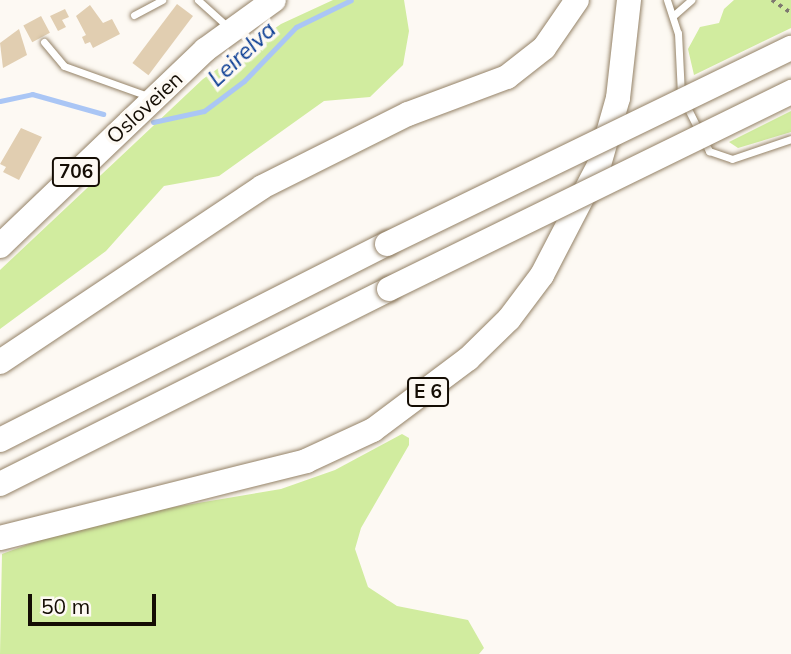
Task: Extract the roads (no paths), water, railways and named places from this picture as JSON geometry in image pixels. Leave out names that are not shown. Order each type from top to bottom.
[{"type":"highway","name":"Osloveien","points":[[0,246],[152,99],[231,30],[274,0]]},
{"type":"highway","points":[[0,362],[262,187],[408,114],[507,77],[544,48],[577,0]]},
{"type":"highway","name":"E 6","points":[[0,538],[306,461],[373,430],[468,359],[509,319],[542,275],[599,165],[618,99],[629,0]]},
{"type":"highway","points":[[0,440],[387,244],[791,48]]},
{"type":"highway","points":[[0,484],[791,92]]},
{"type":"lane","points":[[134,15],[162,0]]},
{"type":"lane","points":[[198,0],[231,30]]},
{"type":"lane","points":[[667,0],[674,15],[681,95],[709,151],[732,159],[791,139]]},
{"type":"lane","points":[[674,15],[691,0]]},
{"type":"lane","points":[[44,42],[64,66],[152,99]]},
{"type":"waterway","name":"Leirelva","points":[[153,122],[204,111],[244,81],[296,27],[351,0]]},
{"type":"waterway","name":"Leirelva","points":[[0,101],[32,94],[103,114]]}]
